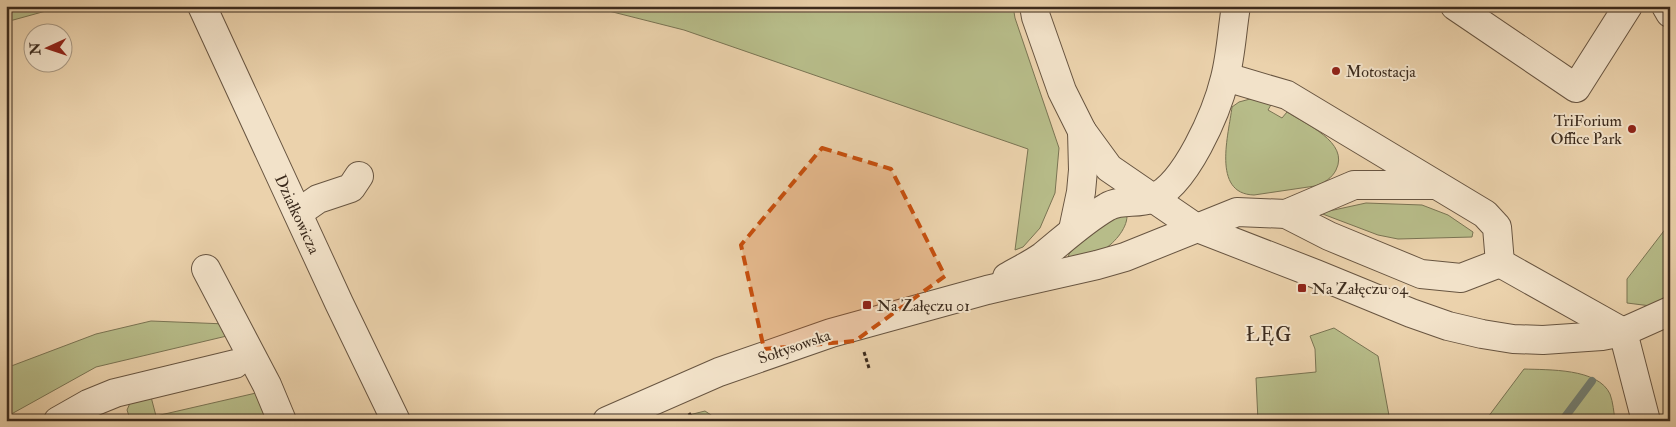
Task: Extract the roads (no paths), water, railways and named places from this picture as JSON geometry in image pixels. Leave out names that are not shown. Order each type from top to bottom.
[{"type":"street","name":"Działkowicza","points":[[202,6],[396,421]]},
{"type":"street","points":[[1034,6],[1036,17],[1062,91],[1082,131],[1109,168],[1195,227],[1448,326],[1513,339],[1575,339],[1623,332],[1670,311]]},
{"type":"street","points":[[1152,199],[1170,186],[1192,157],[1210,122],[1226,78],[1236,6]]},
{"type":"street","points":[[1455,6],[1576,88],[1628,6]]},
{"type":"street","points":[[1666,6],[1670,13]]},
{"type":"street","points":[[1226,78],[1287,95],[1485,214],[1497,227],[1500,263]]},
{"type":"street","points":[[1072,230],[1083,170],[1082,131]]},
{"type":"street","points":[[298,213],[318,199],[351,188],[359,176]]},
{"type":"street","points":[[1286,214],[1354,185],[1436,185]]},
{"type":"street","name":"Sołtysowska","points":[[986,290],[1042,257],[1072,230],[1115,204],[1152,199]]},
{"type":"street","name":"Sołtysowska","points":[[608,421],[719,372],[831,333],[986,290],[1125,257],[1195,227],[1237,212],[1286,214]]},
{"type":"street","points":[[1286,214],[1354,247],[1422,274],[1461,278],[1500,263]]},
{"type":"street","points":[[1500,263],[1623,332],[1646,421]]},
{"type":"street","points":[[206,269],[267,384],[282,421]]},
{"type":"street","points":[[58,421],[114,392],[235,364]]},
{"type":"waterway","points":[[1562,421],[1592,381]]},
{"type":"place","name":"Motostacja","points":[[1336,71]]},
{"type":"place","name":"TriForium Office Park","points":[[1632,129]]},
{"type":"place","name":"Na Załęczu 04","points":[[1302,288]]},
{"type":"place","name":"Na Załęczu 01","points":[[867,305]]},
{"type":"district","name":"ŁĘG","points":[[1269,334]]}]
